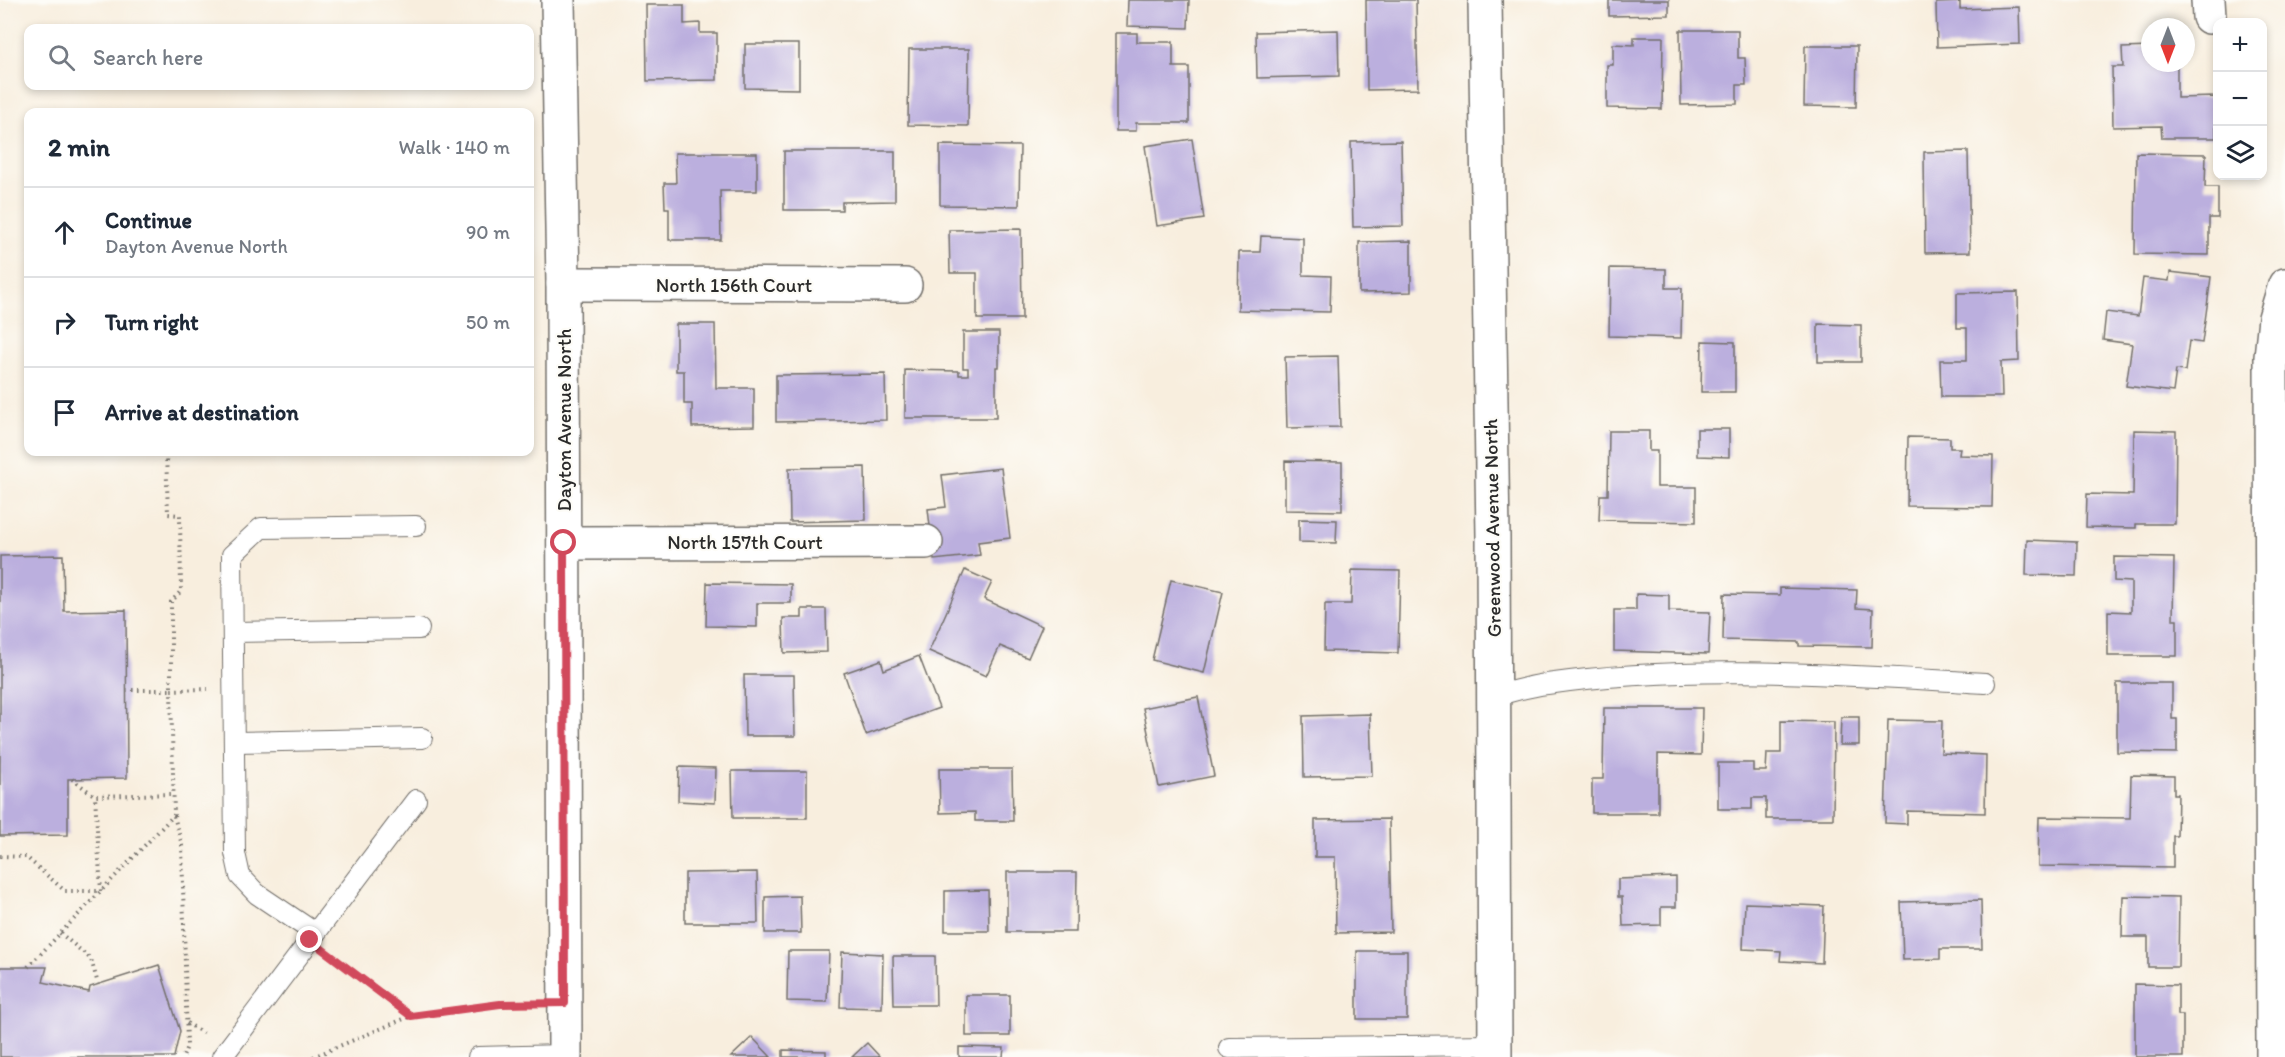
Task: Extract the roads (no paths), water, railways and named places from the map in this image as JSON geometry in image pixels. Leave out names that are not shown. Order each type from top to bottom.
[{"type":"street","name":"Dayton Avenue North","points":[[558,0],[563,284],[565,1056]]},
{"type":"street","name":"Greenwood Avenue North","points":[[1485,0],[1495,1051]]},
{"type":"street","name":"North 156th Court","points":[[563,284],[905,285]]},
{"type":"street","points":[[2273,1057],[2271,357],[2275,318],[2285,285]]},
{"type":"street","name":"North 157th Court","points":[[564,543],[926,542]]},
{"type":"lane","points":[[313,937],[257,894],[240,876],[235,854],[232,555],[261,528],[416,526]]},
{"type":"lane","points":[[233,632],[419,629]]},
{"type":"lane","points":[[1493,696],[1545,684],[1625,676],[1770,672],[1985,683]]},
{"type":"lane","points":[[234,742],[422,738]]},
{"type":"lane","points":[[222,1057],[416,800]]},
{"type":"lane","points":[[1229,1048],[1495,1051]]},
{"type":"lane","points":[[478,1057],[565,1056]]}]
